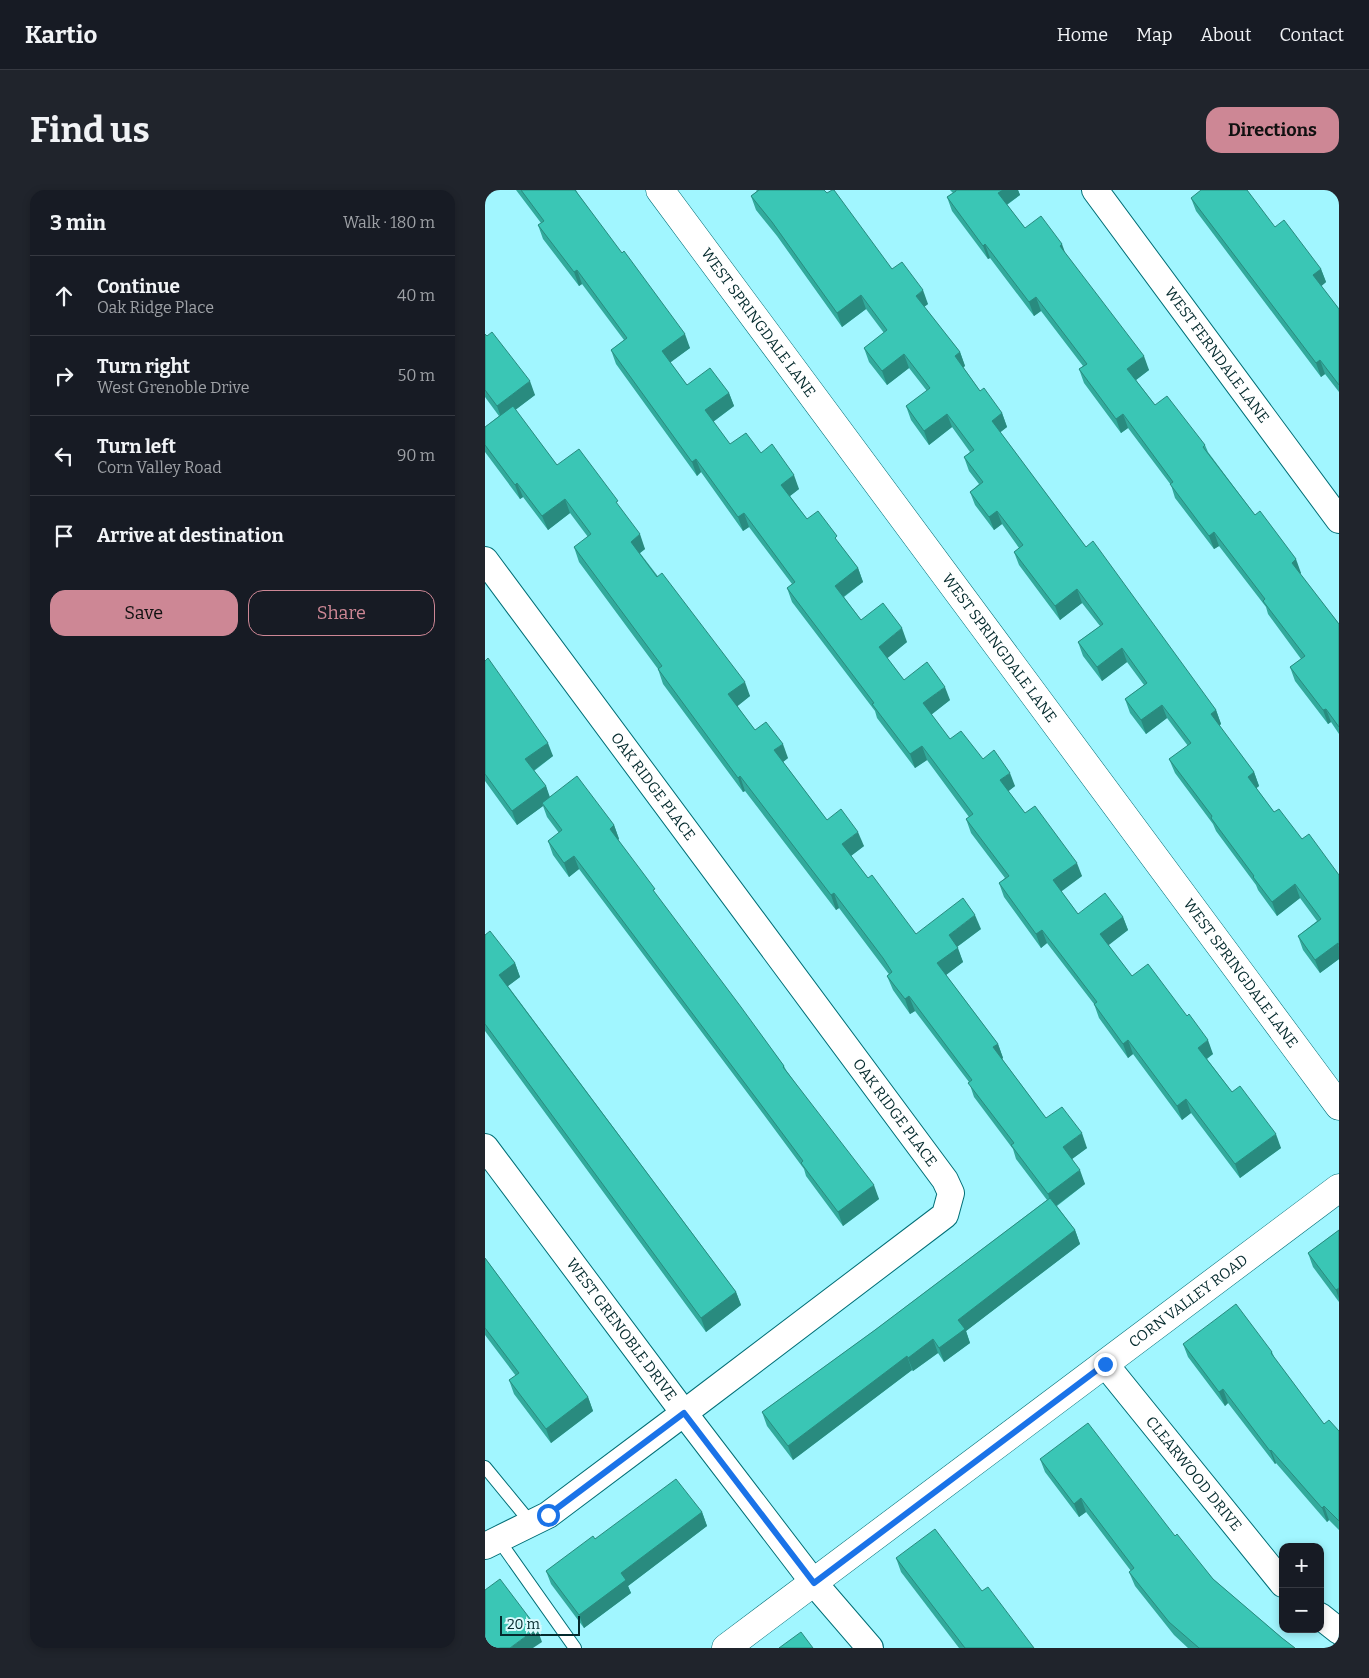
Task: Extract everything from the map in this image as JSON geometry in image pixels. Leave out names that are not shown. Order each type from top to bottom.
[{"type":"street","name":"WEST SPRINGDALE LANE","points":[[660,190],[1339,1106]]},
{"type":"street","name":"WEST FERNDALE LANE","points":[[1095,190],[1339,520]]},
{"type":"street","name":"OAK RIDGE PLACE","points":[[485,560],[934,1164],[945,1180],[951,1194],[945,1215],[684,1413],[548,1515],[492,1542]]},
{"type":"street","name":"WEST GRENOBLE DRIVE","points":[[485,1147],[814,1583],[869,1648]]},
{"type":"street","name":"CORN VALLEY ROAD","points":[[726,1648],[1339,1188]]},
{"type":"street","name":"CLEARWOOD DRIVE","points":[[1105,1364],[1279,1579]]},
{"type":"street","points":[[1324,1619],[1339,1631]]},
{"type":"lane","points":[[485,1467],[531,1523]]},
{"type":"lane","points":[[492,1542],[575,1648]]},
{"type":"building","points":[[521,190],[575,190],[622,253],[624,251],[685,334],[662,351],[687,385],[710,368],[729,393],[705,410],[730,444],[746,433],[761,453],[772,444],[794,475],[781,485],[807,519],[818,511],[837,536],[835,538],[858,568],[835,586],[861,620],[883,603],[902,628],[879,647],[904,680],[927,662],[945,687],[923,703],[950,739],[961,731],[983,759],[994,750],[1010,773],[1000,780],[1025,813],[1035,806],[1077,863],[1053,880],[1078,914],[1105,893],[1123,917],[1100,934],[1132,976],[1148,964],[1187,1016],[1189,1014],[1208,1040],[1198,1048],[1232,1092],[1240,1086],[1276,1134],[1235,1164],[1186,1099],[1177,1106],[1128,1040],[1123,1044],[1094,1004],[1097,1002],[1042,930],[1036,934],[999,883],[1009,876],[966,819],[973,814],[922,746],[910,754],[787,588],[795,582],[744,513],[738,517],[696,459],[692,462],[611,350],[627,338],[577,270],[574,272],[538,225],[544,221]]},
{"type":"building","points":[[759,190],[824,190],[827,193],[834,190],[892,269],[902,262],[923,290],[916,296],[960,352],[955,356],[980,391],[984,388],[1002,413],[992,421],[1086,547],[1093,541],[1216,710],[1211,714],[1254,772],[1248,777],[1274,812],[1279,809],[1302,839],[1309,834],[1339,875],[1339,945],[1338,943],[1315,960],[1298,936],[1321,919],[1295,884],[1272,902],[1211,818],[1212,816],[1169,759],[1191,743],[1162,705],[1141,720],[1125,699],[1147,683],[1122,648],[1097,667],[1078,642],[1103,624],[1077,589],[1055,606],[1014,552],[1023,545],[997,511],[989,517],[970,492],[983,482],[964,457],[974,450],[947,414],[924,431],[906,406],[930,388],[904,354],[882,371],[864,348],[887,330],[861,295],[837,313],[772,222],[751,196]]},
{"type":"building","points":[[956,190],[1003,190],[998,193],[1025,228],[1041,216],[1062,244],[1060,246],[1144,356],[1127,369],[1155,405],[1167,396],[1255,515],[1260,511],[1296,559],[1292,563],[1339,624],[1339,727],[1326,709],[1323,710],[1290,667],[1305,656],[1263,601],[1265,599],[1214,532],[1209,536],[1170,484],[1173,482],[1123,414],[1116,419],[1079,369],[1087,364],[1036,297],[1029,302],[985,244],[983,246],[947,197]]},
{"type":"building","points":[[1201,190],[1247,190],[1275,227],[1284,220],[1321,269],[1313,275],[1339,309],[1339,385],[1320,360],[1316,363],[1191,198]]},
{"type":"building","points":[[492,332],[530,381],[497,406],[485,390],[485,334],[487,336]]},
{"type":"building","points":[[513,406],[557,465],[579,449],[640,534],[631,542],[657,577],[662,573],[745,682],[728,694],[755,730],[766,722],[783,744],[774,750],[827,820],[841,809],[858,832],[842,844],[868,878],[872,875],[916,934],[963,898],[975,915],[949,935],[958,948],[937,963],[998,1044],[993,1047],[1046,1118],[1062,1107],[1082,1133],[1063,1147],[1080,1170],[1048,1194],[1011,1145],[1014,1143],[968,1083],[972,1080],[909,996],[905,999],[887,976],[892,972],[883,958],[834,893],[831,895],[740,776],[738,778],[658,669],[662,666],[574,547],[591,534],[565,499],[542,516],[517,483],[515,485],[485,445],[485,427]]},
{"type":"building","points":[[488,658],[548,743],[525,759],[546,786],[512,811],[485,774],[485,661]]},
{"type":"building","points":[[577,776],[614,825],[610,829],[655,889],[653,890],[741,1007],[783,1067],[874,1185],[838,1212],[801,1163],[803,1161],[574,856],[564,863],[548,841],[562,830],[542,803]]},
{"type":"building","points":[[490,931],[515,963],[499,975],[736,1292],[701,1318],[485,1024],[485,935]]},
{"type":"building","points":[[1050,1198],[1075,1230],[958,1320],[965,1329],[939,1348],[933,1339],[908,1358],[907,1356],[788,1446],[762,1412],[875,1330]]},
{"type":"building","points":[[1339,1230],[1339,1288],[1336,1290],[1308,1253]]},
{"type":"building","points":[[485,1258],[588,1397],[546,1429],[509,1380],[519,1373],[485,1328]]},
{"type":"building","points":[[1236,1304],[1324,1424],[1329,1420],[1339,1431],[1339,1521],[1324,1506],[1322,1508],[1270,1451],[1223,1389],[1219,1392],[1183,1344]]},
{"type":"building","points":[[1088,1423],[1175,1536],[1177,1534],[1213,1579],[1295,1648],[1199,1648],[1169,1622],[1129,1572],[1134,1568],[1081,1498],[1074,1504],[1040,1459]]},
{"type":"building","points":[[676,1479],[702,1512],[621,1573],[626,1580],[579,1615],[546,1571],[593,1536],[595,1539]]},
{"type":"building","points":[[935,1529],[982,1591],[988,1587],[1034,1648],[965,1648],[896,1558]]},
{"type":"building","points":[[500,1579],[537,1628],[510,1648],[485,1648],[485,1590]]},
{"type":"building","points":[[801,1632],[813,1648],[779,1648]]},
{"type":"route","points":[[548,1515],[684,1413],[814,1583],[1105,1364]]}]
